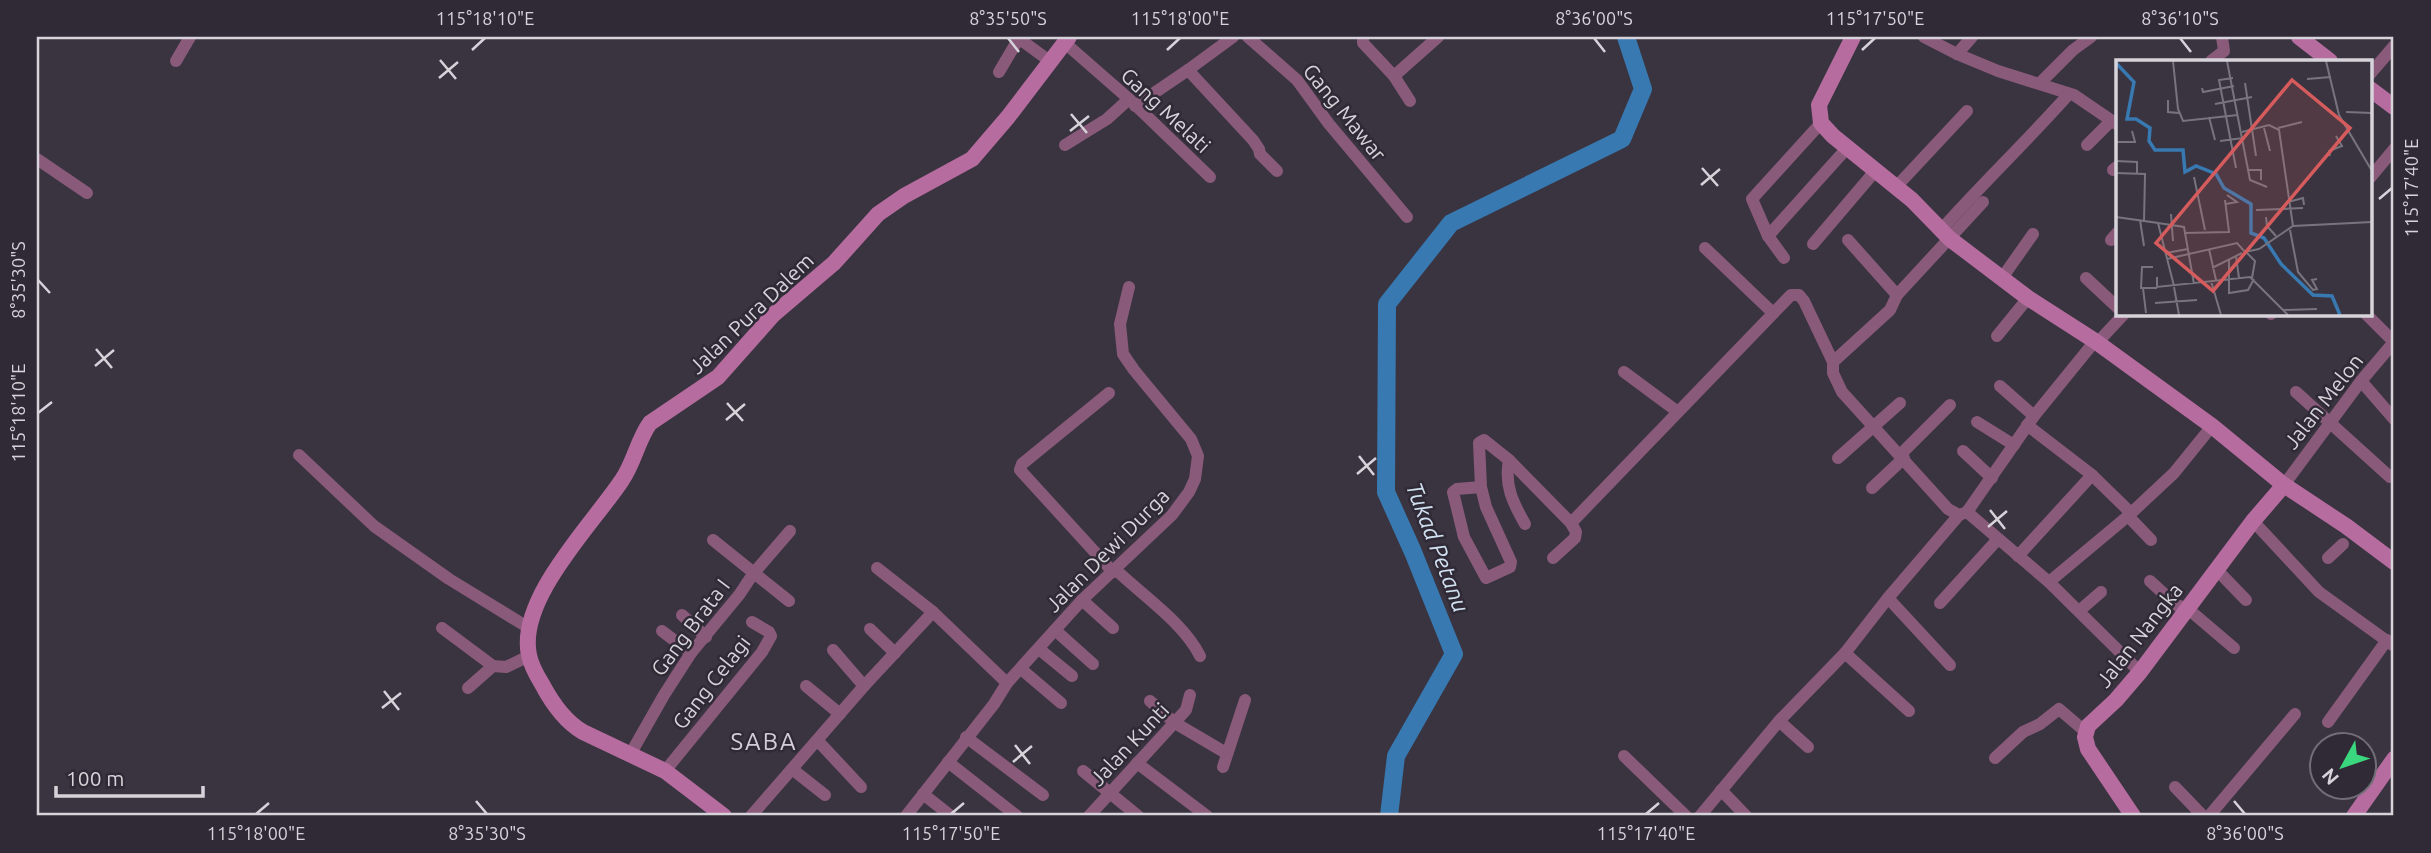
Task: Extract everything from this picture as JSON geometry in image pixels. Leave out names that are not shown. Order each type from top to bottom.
[{"type":"street","points":[[176,61],[190,37]]},
{"type":"street","points":[[999,72],[1018,37],[1051,62]]},
{"type":"street","points":[[1065,145],[1188,70],[1233,37]]},
{"type":"street","name":"Gang Mawar","points":[[1248,37],[1297,80],[1329,124],[1407,217]]},
{"type":"street","points":[[1363,37],[1363,43],[1394,76],[1410,101]]},
{"type":"street","points":[[1394,76],[1438,37]]},
{"type":"street","points":[[1853,37],[1819,105],[1821,123],[1918,205],[1945,234],[2028,298],[2096,342],[2212,426],[2284,485],[2394,562]]},
{"type":"street","points":[[1924,37],[1998,71],[2040,83],[2084,101],[2114,123],[2087,145]]},
{"type":"street","points":[[1956,54],[1972,37]]},
{"type":"street","points":[[2040,83],[2073,50],[2091,37]]},
{"type":"street","points":[[2212,60],[2224,51],[2222,37]]},
{"type":"street","points":[[2299,37],[2321,59]]},
{"type":"street","name":"Jalan Pura Dalem","points":[[724,816],[665,771],[572,726],[550,699],[529,656],[529,628],[539,601],[579,536],[622,481],[650,423],[718,377],[773,315],[834,262],[878,214],[904,196],[972,159],[1067,40]]},
{"type":"street","name":"Gang Melati","points":[[1067,40],[1210,177]]},
{"type":"street","points":[[2372,72],[2394,46]]},
{"type":"street","points":[[1188,70],[1277,171]]},
{"type":"street","points":[[2372,90],[2392,102]]},
{"type":"street","points":[[1833,362],[1890,310],[1897,295],[1984,181],[2028,140],[2068,95]]},
{"type":"street","points":[[1896,187],[1966,111]]},
{"type":"street","points":[[1784,258],[1768,236],[1752,202],[1753,196],[1821,123]]},
{"type":"street","points":[[1768,236],[1848,147]]},
{"type":"street","points":[[2372,176],[2394,149]]},
{"type":"street","points":[[37,159],[87,193]]},
{"type":"street","points":[[1813,244],[1876,170]]},
{"type":"street","points":[[1945,234],[1983,202]]},
{"type":"street","points":[[2002,278],[2033,233]]},
{"type":"street","points":[[1848,240],[1897,295]]},
{"type":"street","points":[[1705,248],[1772,312]]},
{"type":"street","points":[[2086,278],[2116,306]]},
{"type":"street","name":"Jalan Dewi Durga","points":[[906,816],[1007,684],[1082,600],[1182,502],[1195,479],[1198,456],[1191,439],[1123,354],[1120,324],[1129,287]]},
{"type":"street","points":[[1572,523],[1772,312],[1791,295],[1801,296],[1833,362],[1833,373],[1843,392],[1872,427],[1902,456],[1948,509],[1963,514],[1998,539],[2049,582],[2140,672]]},
{"type":"street","points":[[1997,335],[2028,298]]},
{"type":"street","points":[[1700,816],[1779,721],[1845,653],[1888,598],[1963,514],[2014,453],[2031,421],[2096,342],[2122,315]]},
{"type":"street","points":[[2367,315],[2394,342]]},
{"type":"street","name":"Jalan Melon","points":[[2284,485],[2394,342]]},
{"type":"street","points":[[1624,372],[1678,412]]},
{"type":"street","points":[[2361,382],[2394,419]]},
{"type":"street","points":[[2000,386],[2031,421],[2092,475],[2151,540]]},
{"type":"street","points":[[2296,392],[2390,477]]},
{"type":"street","points":[[1109,393],[1022,464],[1020,470],[1114,571],[1174,622],[1200,656]]},
{"type":"street","points":[[1838,458],[1900,404]]},
{"type":"street","points":[[1872,488],[1950,405]]},
{"type":"street","points":[[1977,422],[2014,453]]},
{"type":"street","points":[[2049,582],[2130,515],[2174,472],[2212,426]]},
{"type":"street","points":[[1481,487],[1457,489],[1453,492],[1464,537],[1483,575],[1489,578],[1510,567],[1511,562],[1486,507],[1481,487],[1479,441],[1484,440],[1509,460],[1572,523],[1576,532],[1575,538],[1553,558]]},
{"type":"street","points":[[1963,451],[1992,478]]},
{"type":"street","points":[[299,455],[374,526],[449,579],[529,628]]},
{"type":"street","points":[[1509,460],[1507,485],[1514,506],[1525,524]]},
{"type":"street","points":[[2018,556],[2092,475]]},
{"type":"street","name":"Jalan Nangka","points":[[2087,733],[2088,726],[2116,700],[2140,672],[2253,521],[2284,485]]},
{"type":"street","points":[[2253,521],[2319,592],[2391,643],[2328,722]]},
{"type":"street","name":"Gang Brata I","points":[[631,753],[691,653],[789,531]]},
{"type":"street","points":[[1940,603],[1998,539]]},
{"type":"street","points":[[713,540],[789,601]]},
{"type":"street","points":[[2328,558],[2343,544]]},
{"type":"street","points":[[877,568],[933,612],[1007,684]]},
{"type":"street","points":[[2217,570],[2246,600]]},
{"type":"street","points":[[2150,581],[2176,605],[2188,608],[2234,648]]},
{"type":"street","points":[[2079,611],[2101,592]]},
{"type":"street","points":[[1888,598],[1950,665]]},
{"type":"street","points":[[1082,600],[1113,628]]},
{"type":"street","points":[[751,816],[864,686],[933,612]]},
{"type":"street","points":[[682,615],[706,637]]},
{"type":"street","name":"Gang Celagi","points":[[665,771],[762,652],[770,633],[752,622]]},
{"type":"street","points":[[442,628],[493,666],[506,667],[529,656]]},
{"type":"street","points":[[870,629],[895,653]]},
{"type":"street","points":[[1055,630],[1093,664]]},
{"type":"street","points":[[662,631],[691,653]]},
{"type":"street","points":[[1039,649],[1072,676]]},
{"type":"street","points":[[833,650],[864,686]]},
{"type":"street","points":[[1845,653],[1909,711]]},
{"type":"street","points":[[468,688],[493,666]]},
{"type":"street","points":[[1021,669],[1061,703]]},
{"type":"street","points":[[806,686],[840,714]]},
{"type":"street","name":"Jalan Kunti","points":[[1089,816],[1186,710],[1190,695]]},
{"type":"street","points":[[1223,767],[1245,700]]},
{"type":"street","points":[[1150,701],[1175,723],[1226,753]]},
{"type":"street","points":[[1995,758],[2023,732],[2043,722],[2059,709],[2087,733],[2085,737],[2088,749],[2133,816]]},
{"type":"street","points":[[2175,787],[2204,816],[2295,714]]},
{"type":"street","points":[[1779,721],[1808,747]]},
{"type":"street","points":[[966,737],[1043,795]]},
{"type":"street","points":[[818,741],[861,787]]},
{"type":"street","points":[[1624,756],[1686,816]]},
{"type":"street","points":[[2354,816],[2394,759]]},
{"type":"street","points":[[948,762],[1017,816]]},
{"type":"street","points":[[1137,763],[1207,816]]},
{"type":"street","points":[[792,769],[825,795]]},
{"type":"street","points":[[1083,771],[1138,816]]},
{"type":"street","points":[[1721,790],[1746,816]]},
{"type":"street","points":[[923,794],[951,816]]},
{"type":"waterway","name":"Tukad Petanu","points":[[1389,816],[1396,756],[1454,654],[1386,492],[1387,304],[1451,223],[1622,139],[1643,89],[1626,37]]},
{"type":"district","name":"SABA","points":[[764,741]]}]
